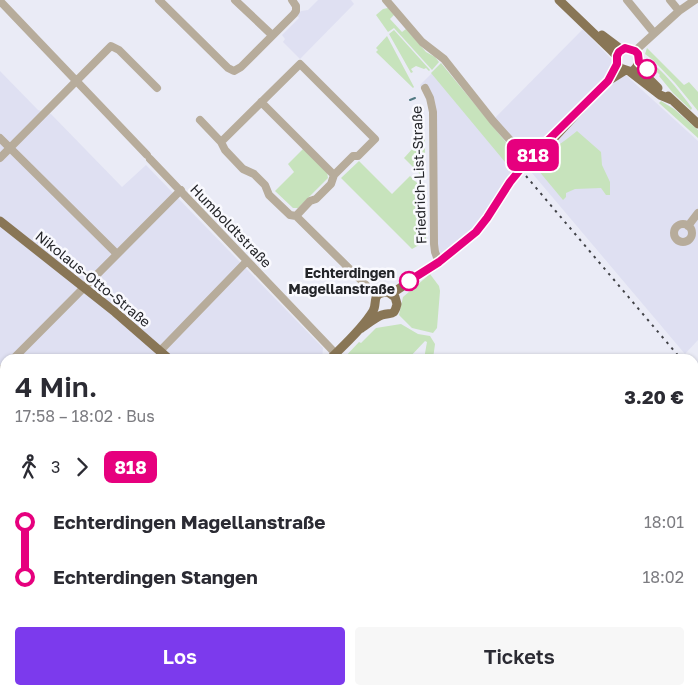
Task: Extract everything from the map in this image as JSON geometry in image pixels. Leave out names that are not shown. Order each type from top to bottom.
[{"type":"main road","points":[[559,0],[589,27],[602,35],[624,63],[660,95],[672,100],[698,124]]},
{"type":"main road","points":[[629,48],[635,51],[639,58],[624,63],[629,48]]},
{"type":"main road","name":"Friedrich-List-Straße","points":[[335,354],[378,311],[390,314],[393,312],[397,307],[394,297],[476,232],[510,182],[528,160],[559,133],[624,63]]},
{"type":"main road","name":"Nikolaus-Otto-Straße","points":[[0,222],[84,287],[163,354]]},
{"type":"main road","points":[[378,311],[374,304],[377,296],[384,292],[394,297]]},
{"type":"street","points":[[159,0],[231,71],[237,70],[296,11],[296,6],[292,0]]},
{"type":"street","points":[[235,0],[272,35]]},
{"type":"street","points":[[386,0],[422,42],[444,59],[493,121],[528,160]]},
{"type":"street","points":[[627,0],[654,33]]},
{"type":"street","points":[[670,0],[679,11]]},
{"type":"street","points":[[635,51],[679,11],[695,0]]},
{"type":"street","name":"Humboldtstraße","points":[[0,1],[247,261],[331,354]]},
{"type":"street","points":[[0,158],[111,46],[119,50],[157,88]]},
{"type":"street","points":[[221,142],[300,64],[375,139],[358,156],[353,156],[334,175],[331,184],[316,199],[310,201],[296,216]]},
{"type":"street","name":"Friedrich-List-Straße","points":[[425,88],[430,98],[433,112],[434,244],[439,262]]},
{"type":"street","points":[[261,102],[334,175]]},
{"type":"street","points":[[200,120],[221,142],[225,150],[244,168],[254,174],[265,185],[270,195],[290,215],[296,216],[377,296]]},
{"type":"street","points":[[0,138],[117,254]]},
{"type":"street","points":[[18,354],[180,190]]},
{"type":"street","points":[[688,226],[698,213]]},
{"type":"street","points":[[160,351],[247,261]]},
{"type":"shaded area","points":[[318,0],[351,0],[354,4],[300,59],[283,42],[285,39],[282,35],[299,18],[297,15],[301,11],[308,10]]},
{"type":"shaded area","points":[[583,29],[630,79],[698,141],[698,340],[685,354],[521,160],[472,230],[432,258],[430,108],[420,85],[441,64],[490,123]]},
{"type":"shaded area","points":[[0,71],[38,110],[51,114],[122,187],[146,165],[323,348],[322,354],[0,354]]},
{"type":"green space","points":[[388,8],[394,15],[390,19],[402,32],[406,29],[426,52],[435,57],[439,62],[432,70],[394,28],[388,32],[376,15],[383,9]]},
{"type":"green space","points":[[394,30],[429,71],[426,68],[416,66],[411,69],[413,72],[411,73],[389,34]]},
{"type":"green space","points":[[387,36],[413,88],[376,52],[378,50],[376,48]]},
{"type":"green space","points":[[647,48],[684,85],[689,82],[698,92],[698,111],[675,83],[645,54]]},
{"type":"green space","points":[[647,59],[671,82],[692,108],[691,110],[673,93],[660,75],[646,61]]},
{"type":"green space","points":[[441,63],[518,157],[510,168],[431,73]]},
{"type":"green space","points":[[661,101],[674,109],[698,130],[698,138],[659,103]]},
{"type":"green space","points":[[577,131],[601,152],[602,165],[610,182],[610,195],[606,195],[601,188],[575,189],[566,193],[566,197],[563,200],[533,164]]},
{"type":"green space","points":[[425,135],[425,179],[404,158]]},
{"type":"green space","points":[[303,149],[327,172],[328,178],[298,208],[293,208],[275,191],[294,172],[288,164]]},
{"type":"green space","points":[[359,161],[392,194],[410,176],[426,192],[426,241],[412,249],[341,178]]},
{"type":"green space","points":[[430,274],[439,286],[440,291],[437,328],[433,333],[412,328],[399,315],[403,297]]},
{"type":"green space","points":[[401,324],[418,334],[430,336],[435,344],[434,354],[425,354],[427,342],[425,341],[413,354],[348,354],[376,328]]},
{"type":"waterway","points":[[410,100],[415,98]]},
{"type":"railway","points":[[526,176],[677,354]]},
{"type":"bus line","name":"818","points":[[409,281],[424,274],[476,232],[516,173],[608,81],[617,64],[616,60],[619,52],[625,48],[632,49],[638,54],[639,62],[647,69]]},
{"type":"place","name":"Echterdingen Magellanstraße","points":[[409,281]]}]
